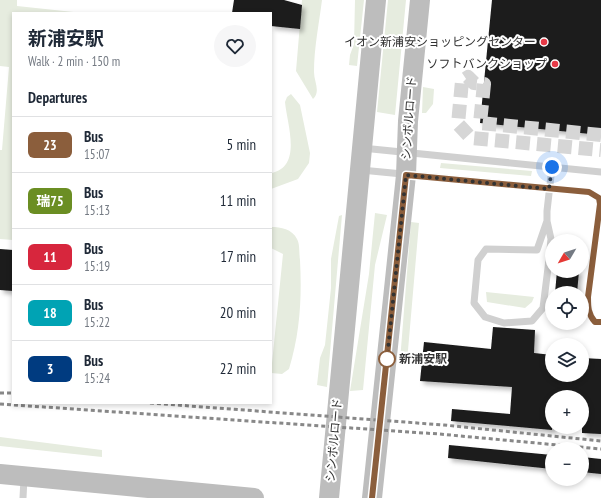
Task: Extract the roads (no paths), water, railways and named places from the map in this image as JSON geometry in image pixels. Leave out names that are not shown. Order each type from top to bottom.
[{"type":"street","name":"シンボルロード","points":[[329,498],[376,0]]},
{"type":"street","name":"シンボルロード","points":[[372,498],[406,175],[406,152],[420,0]]},
{"type":"street","points":[[0,474],[254,498]]},
{"type":"lane","points":[[361,148],[601,172]]},
{"type":"lane","points":[[547,221],[551,239],[542,308],[532,321],[504,323],[485,317],[474,303],[478,260],[486,249],[537,250],[547,221],[552,167]]},
{"type":"lane","points":[[359,170],[589,192],[599,198],[600,204],[588,297],[590,316],[595,322],[601,322]]},
{"type":"lane","points":[[23,498],[24,476]]},
{"type":"tunnel","points":[[601,135],[480,123],[484,84],[474,83],[468,77],[462,81],[458,124],[471,138],[601,150]]},
{"type":"railway","points":[[0,393],[12,393]]},
{"type":"railway","points":[[0,404],[439,434],[601,449]]},
{"type":"railway","points":[[163,404],[444,425],[601,441]]},
{"type":"place","name":"イオン新浦安ショッピングセンター","points":[[544,42]]},
{"type":"place","name":"ソフトバンクショップ","points":[[555,64]]},
{"type":"place","name":"新浦安駅","points":[[387,359]]}]
